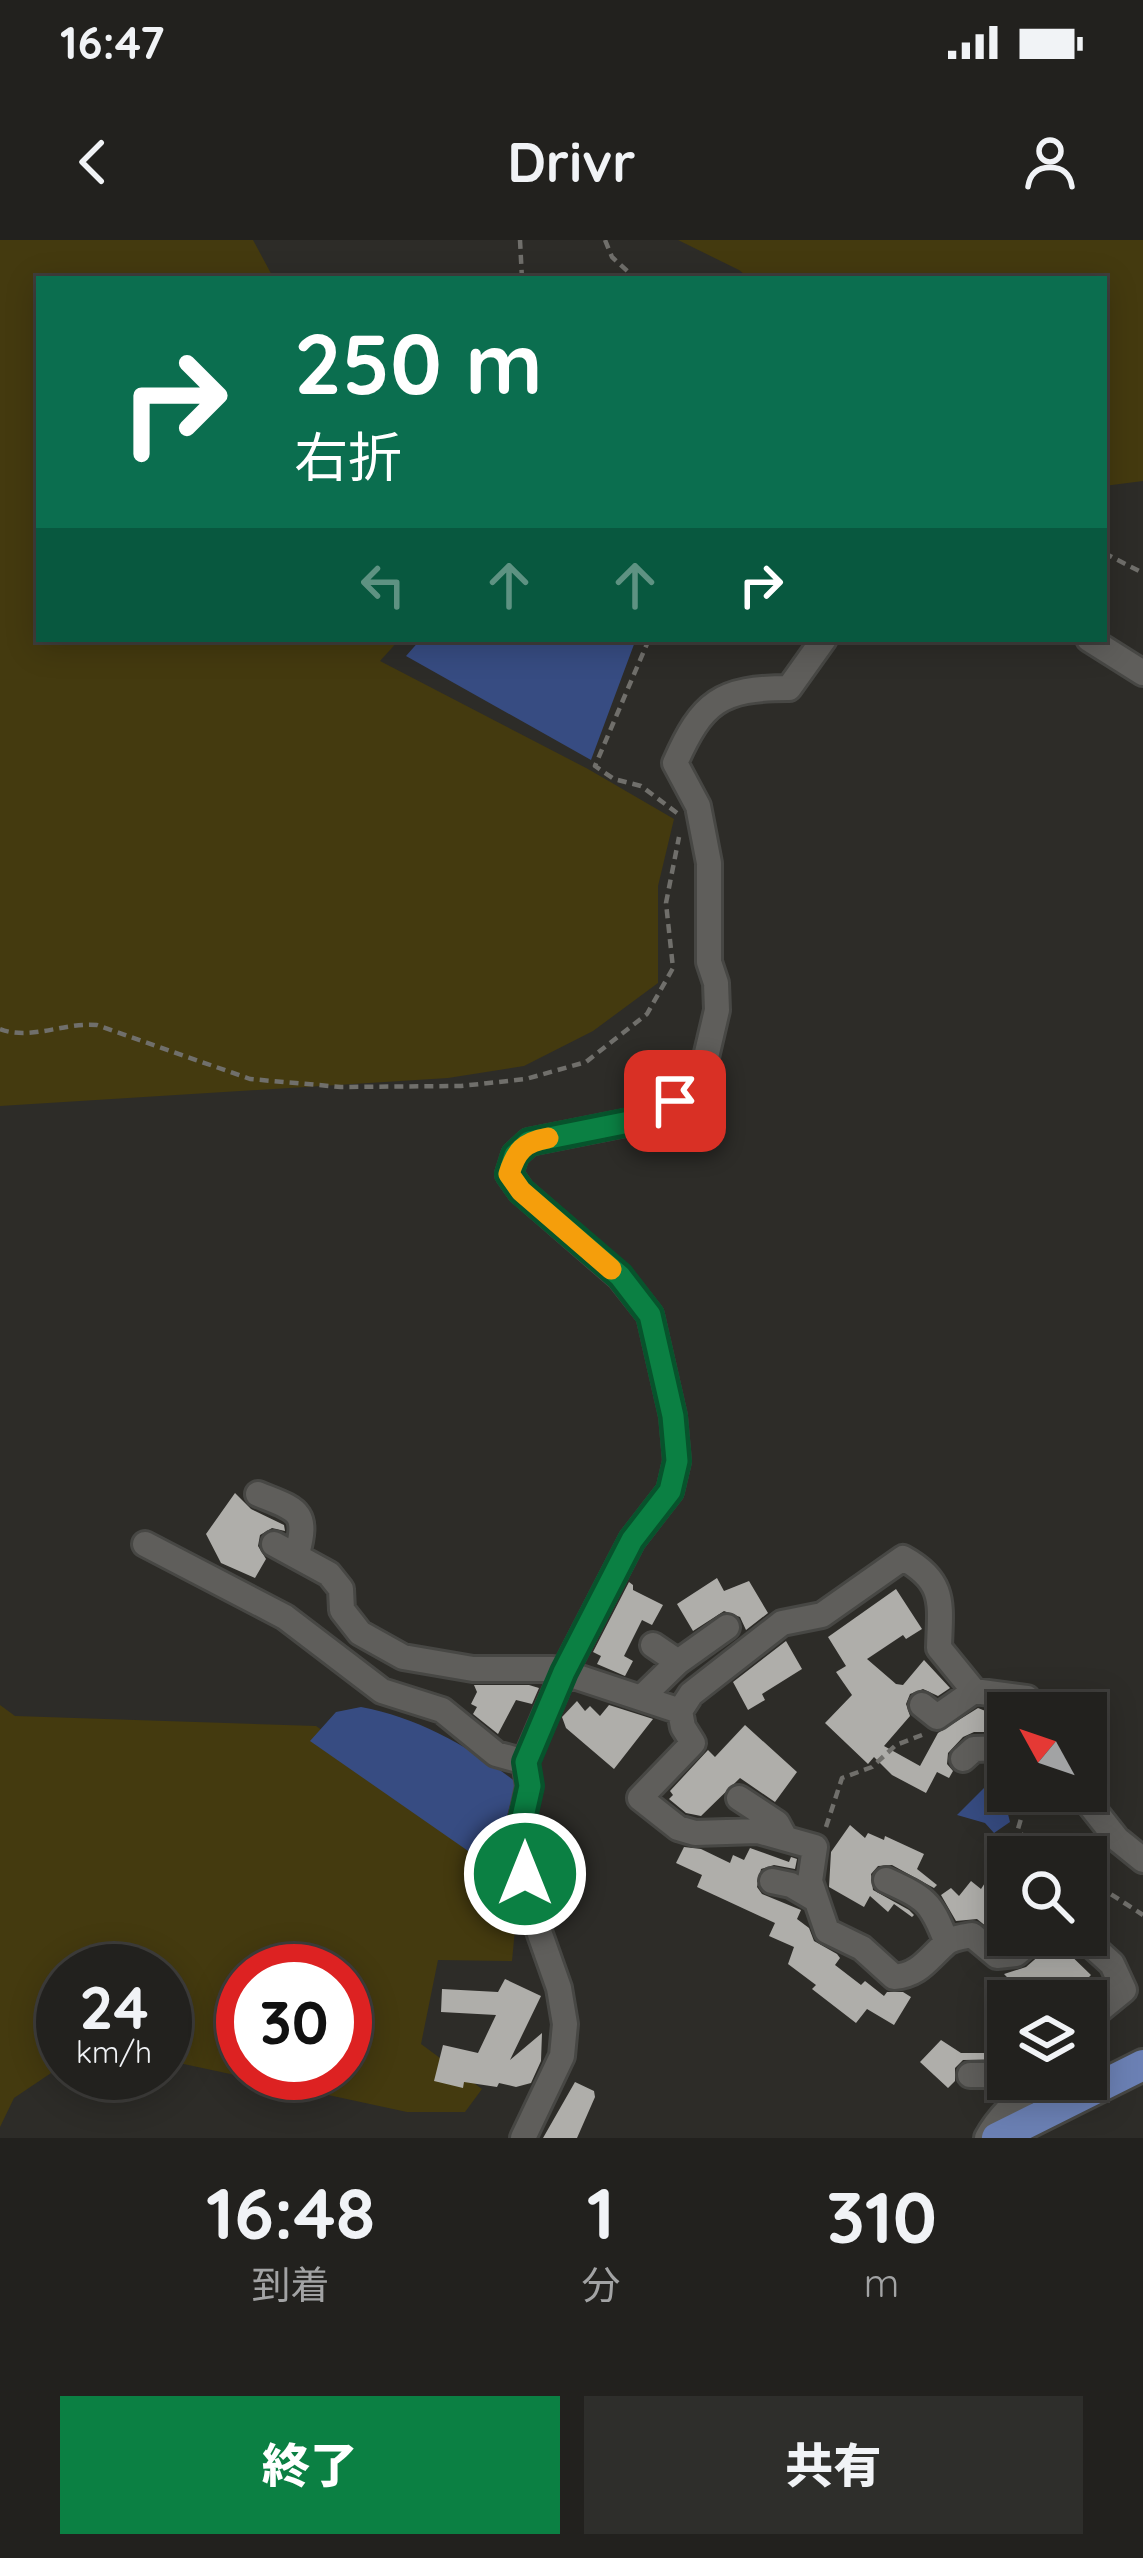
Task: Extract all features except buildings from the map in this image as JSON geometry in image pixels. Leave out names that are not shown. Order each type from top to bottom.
[{"type":"main road","points":[[1000,2137],[1143,2065]]},
{"type":"street","points":[[524,2138],[562,2056],[565,2024],[560,1988],[529,1903],[516,1848],[530,1786],[526,1762],[564,1672],[632,1540],[670,1491],[677,1461],[673,1416],[650,1315],[620,1276],[521,1191],[509,1174],[515,1155],[529,1142],[634,1121],[675,1101],[703,1070],[717,1010],[709,962],[709,863],[698,806],[675,763],[692,724],[719,698],[789,688],[822,642]]},
{"type":"street","points":[[1094,642],[1143,674]]},
{"type":"street","points":[[258,1494],[293,1508],[305,1526],[286,1549],[329,1574],[341,1588],[343,1610],[360,1633],[403,1657]]},
{"type":"street","points":[[145,1544],[285,1617],[382,1691],[442,1710],[496,1754],[526,1762]]},
{"type":"street","points":[[974,1691],[939,1648],[941,1595],[918,1566],[903,1558],[822,1615],[782,1624],[692,1694],[680,1711],[693,1743],[640,1798],[678,1828],[758,1832],[815,1847],[810,1881],[827,1931],[862,1948],[894,1977],[908,1976],[933,1959],[946,1941],[972,1935],[987,1948]]},
{"type":"street","points":[[642,1697],[678,1662],[727,1627]]},
{"type":"street","points":[[653,1646],[678,1662]]},
{"type":"street","points":[[334,1657],[403,1657],[473,1669],[564,1672],[680,1711]]},
{"type":"street","points":[[930,1711],[974,1691],[987,1693]]},
{"type":"street","points":[[963,1759],[974,1749],[987,1749]]},
{"type":"street","points":[[739,1798],[777,1823],[784,1836]]},
{"type":"street","points":[[1096,1812],[1117,1839],[1143,1860]]},
{"type":"street","points":[[886,1880],[925,1898],[946,1941]]},
{"type":"street","points":[[772,1881],[813,1898]]},
{"type":"street","points":[[1103,1956],[1124,1990],[1107,2003]]},
{"type":"street","points":[[970,2075],[987,2075]]},
{"type":"street","points":[[1000,2137],[998,2119],[1022,2100]]},
{"type":"path","points":[[520,240],[522,276]]},
{"type":"path","points":[[605,240],[612,257],[633,276]]},
{"type":"path","points":[[1107,555],[1143,574]]},
{"type":"path","points":[[648,642],[595,766],[614,779],[640,786],[684,815]]},
{"type":"path","points":[[0,1029],[16,1035],[97,1025],[250,1079],[341,1087],[460,1086],[526,1079],[566,1068],[607,1049],[647,1014],[673,968],[666,903],[679,837]]},
{"type":"path","points":[[816,1857],[842,1778],[872,1767],[896,1744],[921,1736],[930,1711]]},
{"type":"path","points":[[1107,1892],[1143,1915]]},
{"type":"shaded area","points":[[0,240],[253,240],[272,276],[36,276],[36,642],[397,642],[380,661],[674,819],[658,886],[658,983],[593,1031],[524,1066],[448,1078],[0,1106]]},
{"type":"shaded area","points":[[678,240],[1143,240],[1143,481],[1107,486],[1107,276],[746,276]]},
{"type":"shaded area","points":[[0,1705],[15,1716],[316,1726],[488,1845],[517,1908],[512,1961],[438,1960],[421,2044],[482,2089],[465,2112],[407,2112],[351,2100],[372,2100],[372,1944],[216,1944],[216,2071],[192,2066],[192,1944],[36,1944],[36,2083],[14,2098],[0,2127]]},
{"type":"water","points":[[418,642],[635,642],[591,760],[406,656]]},
{"type":"water","points":[[361,1707],[442,1735],[516,1782],[506,1820],[471,1853],[310,1741],[336,1712]]},
{"type":"water","points":[[987,1785],[987,1812],[1009,1812],[1010,1822],[994,1833],[985,1823],[957,1815]]},
{"type":"slow traffic","points":[[548,1138],[529,1142],[515,1155],[509,1174],[521,1191],[611,1269]]},
{"type":"route","points":[[525,1874],[516,1848],[530,1786],[526,1762],[564,1672],[632,1540],[670,1491],[677,1461],[673,1416],[650,1315],[620,1276],[521,1191],[509,1174],[515,1155],[529,1142],[634,1121],[675,1101]]}]
